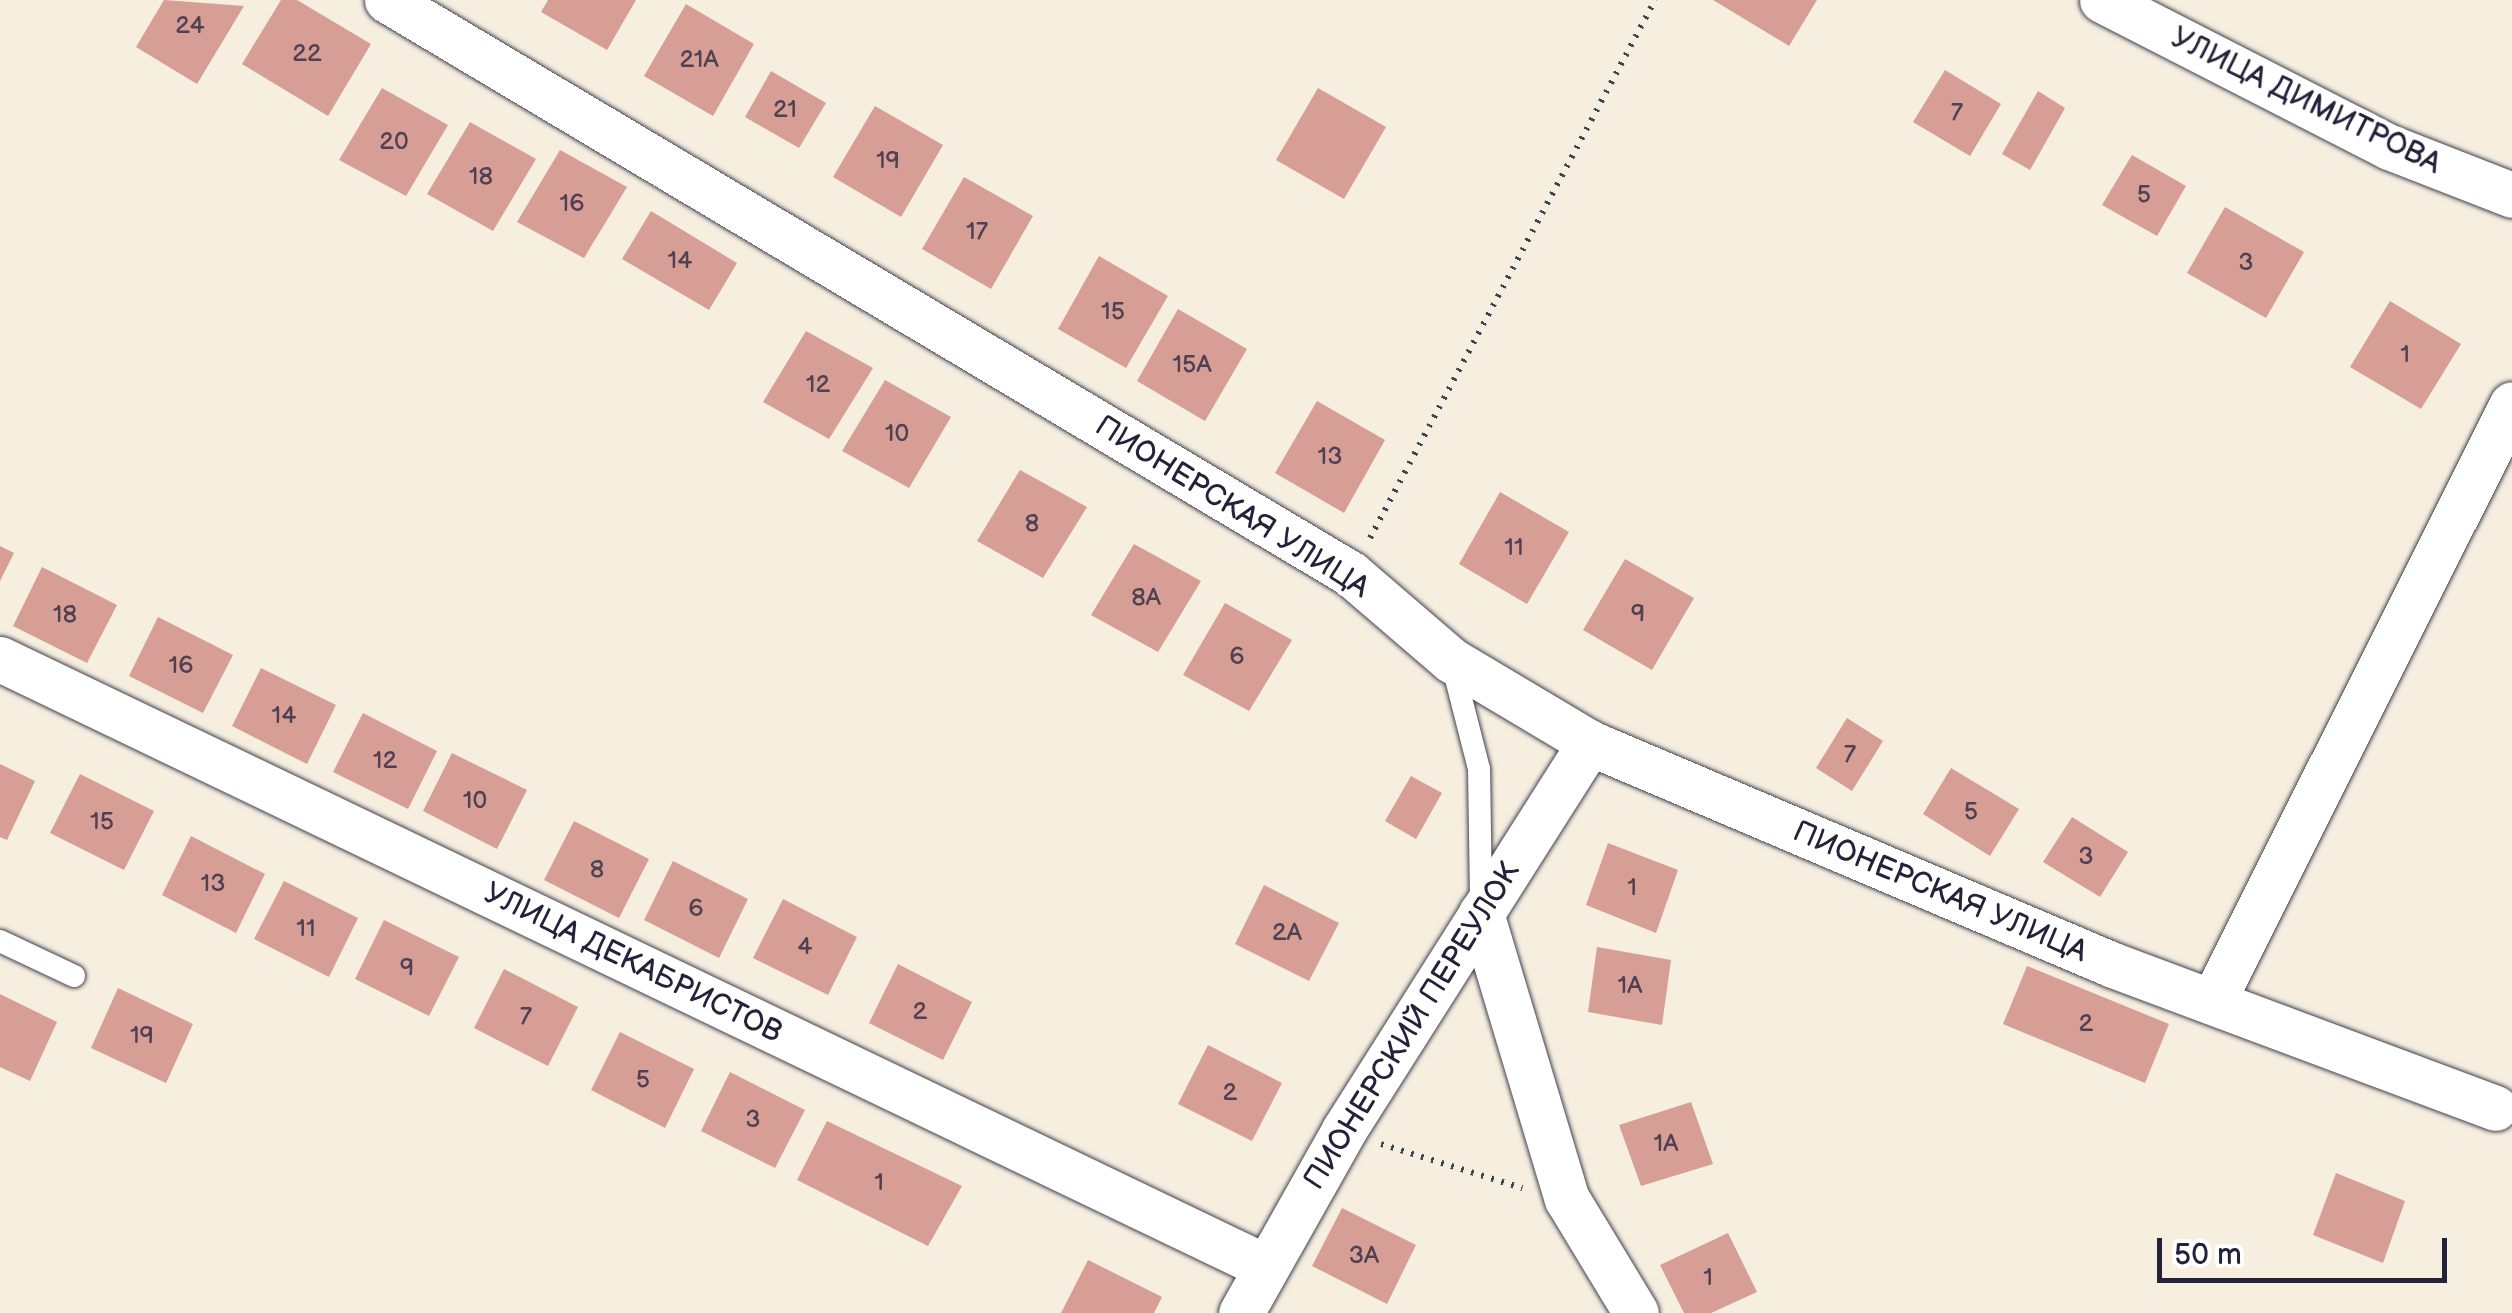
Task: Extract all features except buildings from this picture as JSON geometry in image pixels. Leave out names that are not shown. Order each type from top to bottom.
[{"type":"street","name":"ПИОНЕРСКАЯ УЛИЦА","points":[[386,0],[1351,574],[1451,660],[1590,743],[2214,999],[2496,1108]]},
{"type":"street","name":"УЛИЦА ДИМИТРОВА","points":[[2102,0],[2389,147],[2512,195]]},
{"type":"street","points":[[2214,999],[2512,404]]},
{"type":"street","name":"УЛИЦА ДЕКАБРИСТОВ","points":[[0,659],[1266,1267]]},
{"type":"street","name":"ПИОНЕРСКИЙ ПЕРЕУЛОК","points":[[1241,1313],[1344,1130],[1590,743]]},
{"type":"street","points":[[1481,913],[1566,1199],[1636,1313]]},
{"type":"lane","points":[[1451,660],[1480,768],[1481,913]]},
{"type":"lane","points":[[0,941],[74,976]]},
{"type":"path","points":[[1351,574],[1655,0]]},
{"type":"path","points":[[1344,1130],[1566,1199]]}]
